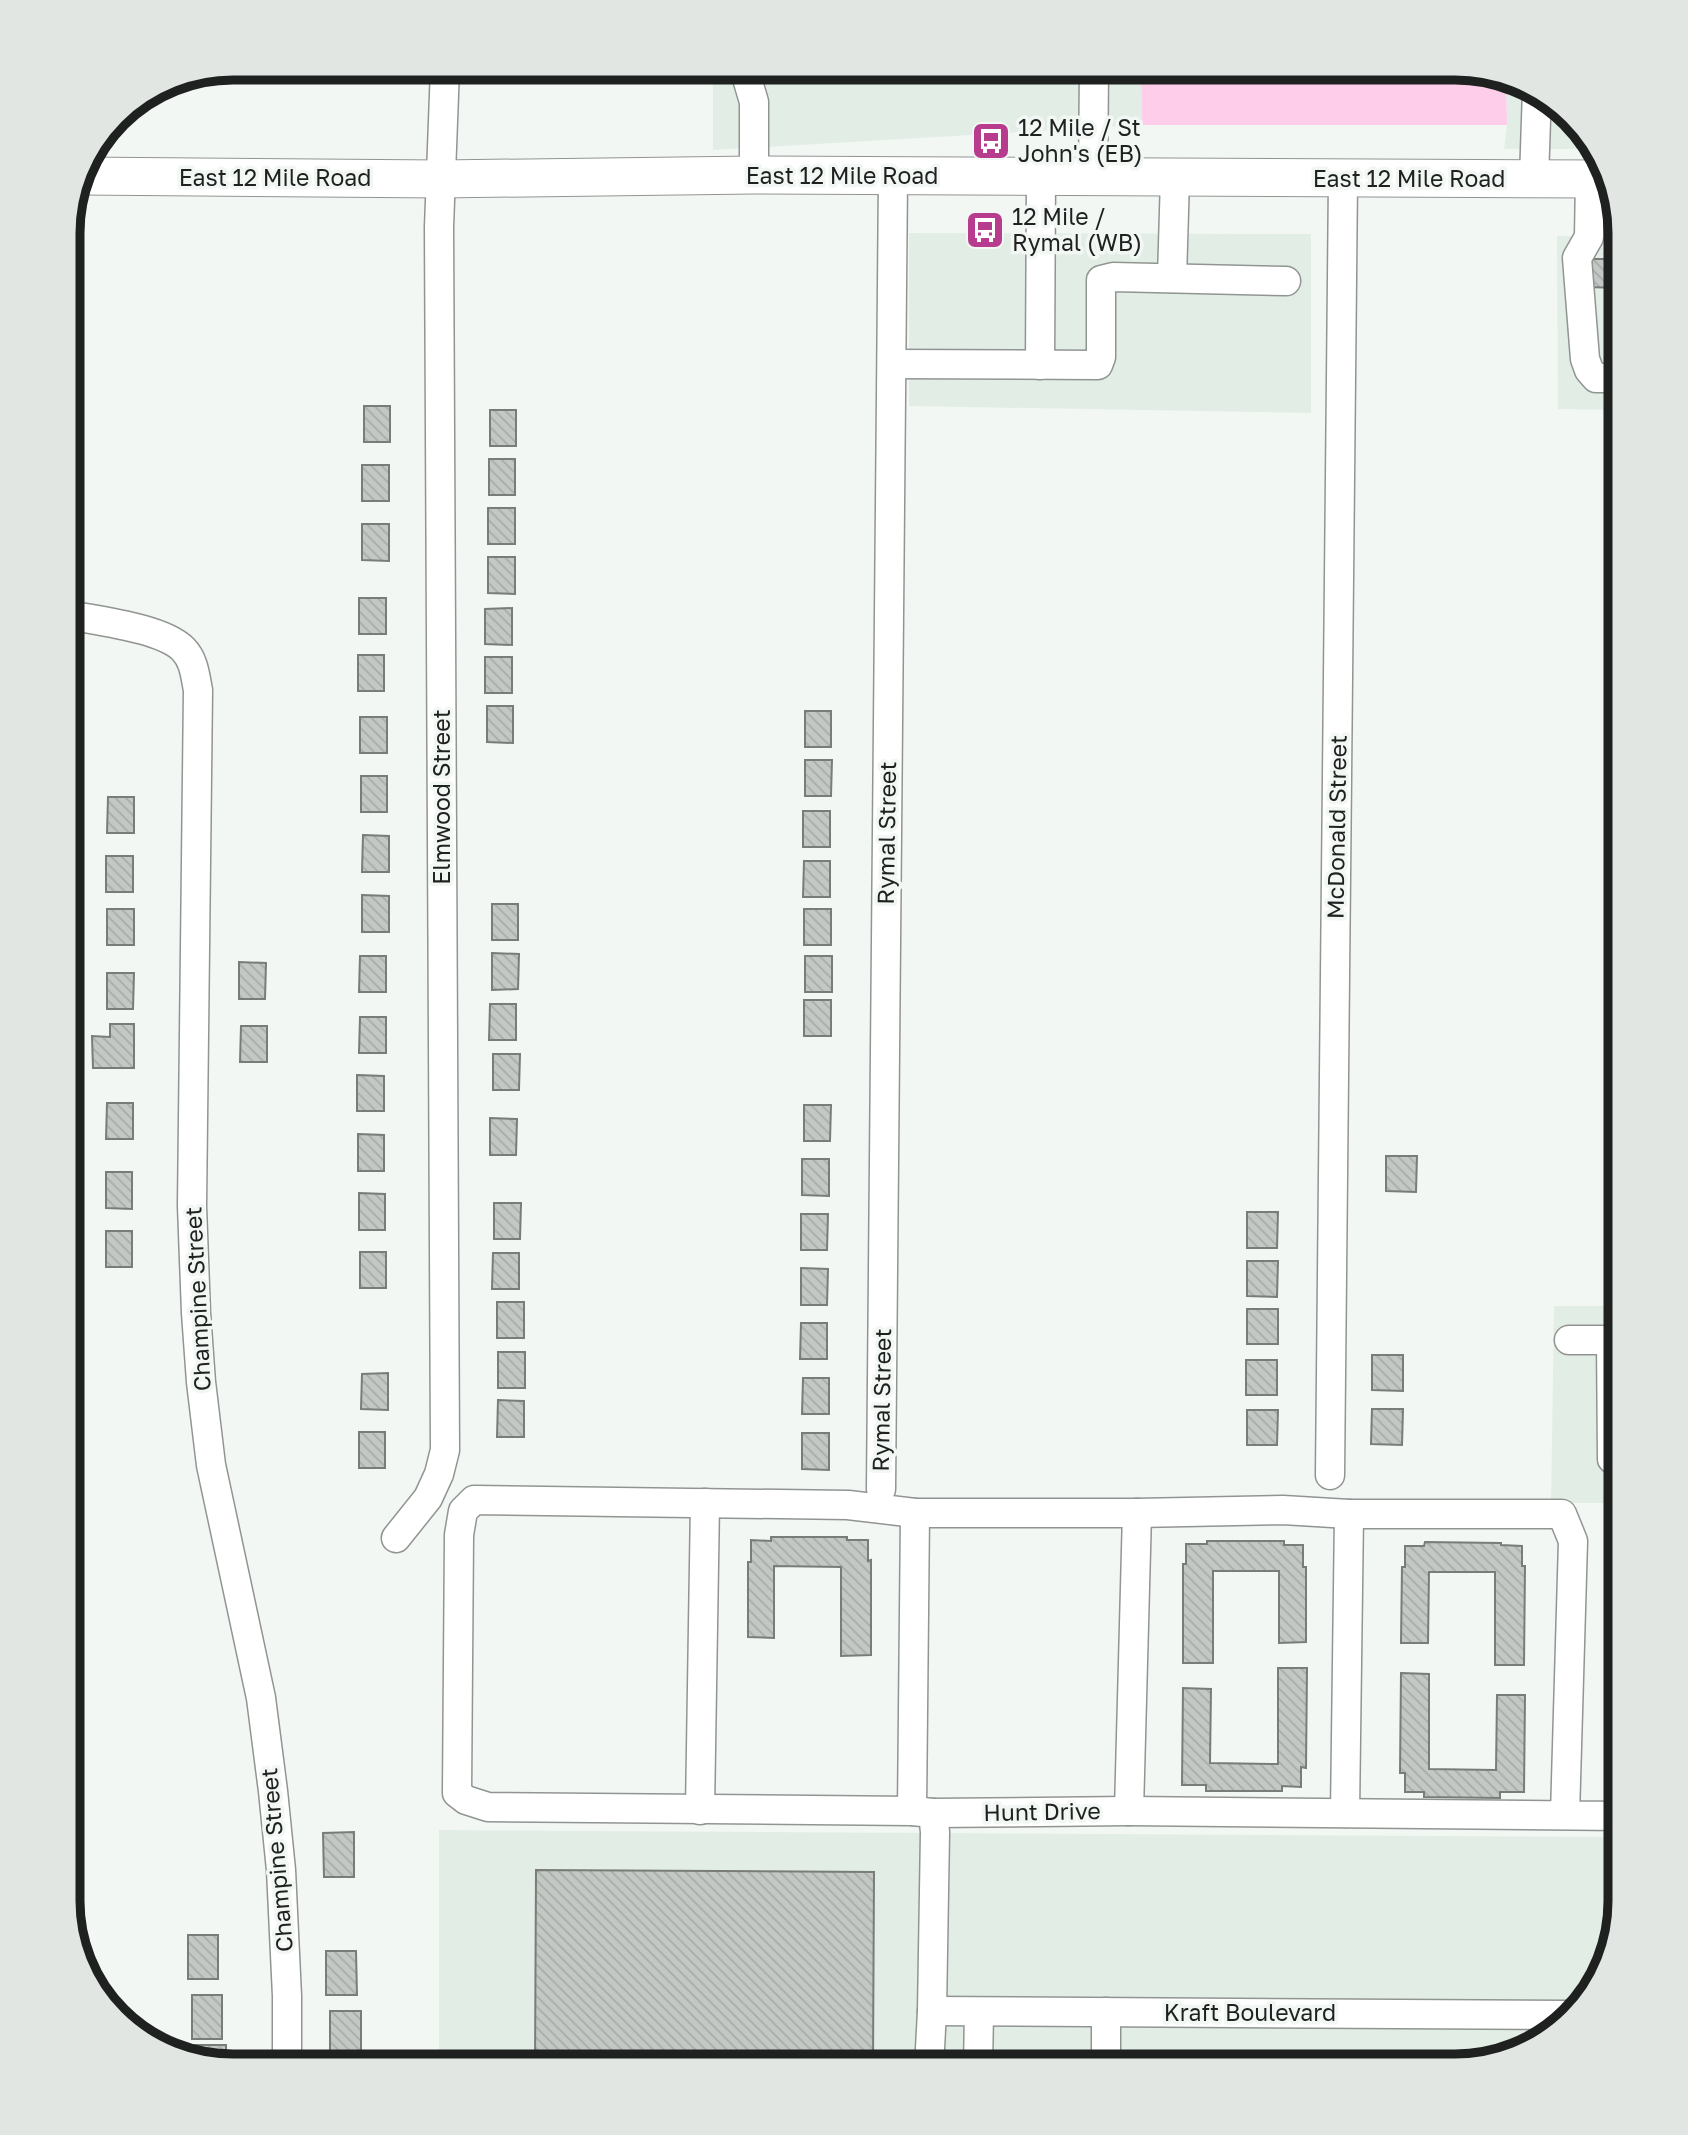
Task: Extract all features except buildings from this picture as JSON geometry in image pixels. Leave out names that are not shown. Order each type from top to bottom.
[{"type":"main road","name":"East 12 Mile Road","points":[[92,176],[441,179],[754,176],[1534,179],[1596,176]]},
{"type":"street","name":"Elmwood Street","points":[[396,1538],[428,1498],[439,1474],[444,1450],[439,254],[445,80]]},
{"type":"street","points":[[748,80],[754,102],[754,176]]},
{"type":"street","points":[[754,102],[763,80]]},
{"type":"street","points":[[1093,178],[1094,81]]},
{"type":"street","points":[[1534,179],[1537,105]]},
{"type":"street","name":"Rymal Street","points":[[881,1489],[893,177]]},
{"type":"street","points":[[1040,365],[1041,178]]},
{"type":"street","points":[[1172,278],[1175,178]]},
{"type":"street","name":"McDonald Street","points":[[1330,1475],[1343,179]]},
{"type":"street","points":[[1598,180],[1590,236],[1577,258],[1585,359],[1596,378],[1608,378]]},
{"type":"street","points":[[892,364],[1098,365],[1101,357],[1101,280],[1113,277],[1286,281]]},
{"type":"street","name":"Champine Street","points":[[81,617],[140,629],[183,649],[193,664],[198,690],[192,1192],[197,1327],[211,1465],[261,1698],[273,1791],[281,1870],[287,2054]]},
{"type":"street","points":[[1569,1340],[1608,1340]]},
{"type":"street","name":"Hunt Drive","points":[[705,1503],[474,1500],[463,1511],[459,1535],[457,1793],[466,1800],[488,1807],[1608,1816]]},
{"type":"street","points":[[699,1810],[705,1503],[848,1505],[915,1513],[1283,1510],[1349,1514],[1562,1514],[1573,1541],[1565,1815]]},
{"type":"street","points":[[915,1513],[923,1812],[934,1832],[930,2054]]},
{"type":"street","points":[[1129,1811],[1137,1513]]},
{"type":"street","points":[[1345,1813],[1349,1514]]},
{"type":"street","name":"Kraft Boulevard","points":[[932,2011],[1557,2015]]},
{"type":"street","points":[[978,2054],[979,2012]]},
{"type":"street","points":[[1106,2012],[1106,2054]]},
{"type":"shaded area","points":[[713,80],[1141,81],[1142,125],[713,150]]},
{"type":"shaded area","points":[[1141,81],[1465,81],[1485,83],[1506,90],[1507,125],[1142,125]]},
{"type":"shaded area","points":[[1506,90],[1548,112],[1583,149],[1504,149],[1507,125]]},
{"type":"shaded area","points":[[909,233],[1311,234],[1311,413],[909,406]]},
{"type":"shaded area","points":[[1557,236],[1608,237],[1608,410],[1558,409]]},
{"type":"shaded area","points":[[1554,1306],[1608,1306],[1608,1503],[1551,1503]]},
{"type":"shaded area","points":[[439,1830],[1608,1837],[1606,1922],[1596,1960],[1587,1978],[1570,2002],[1540,2029],[1513,2043],[1475,2053],[439,2054]]},
{"type":"place","name":"12 Mile / St John's (EB)","points":[[991,141]]},
{"type":"place","name":"12 Mile / Rymal (WB)","points":[[985,230]]}]
